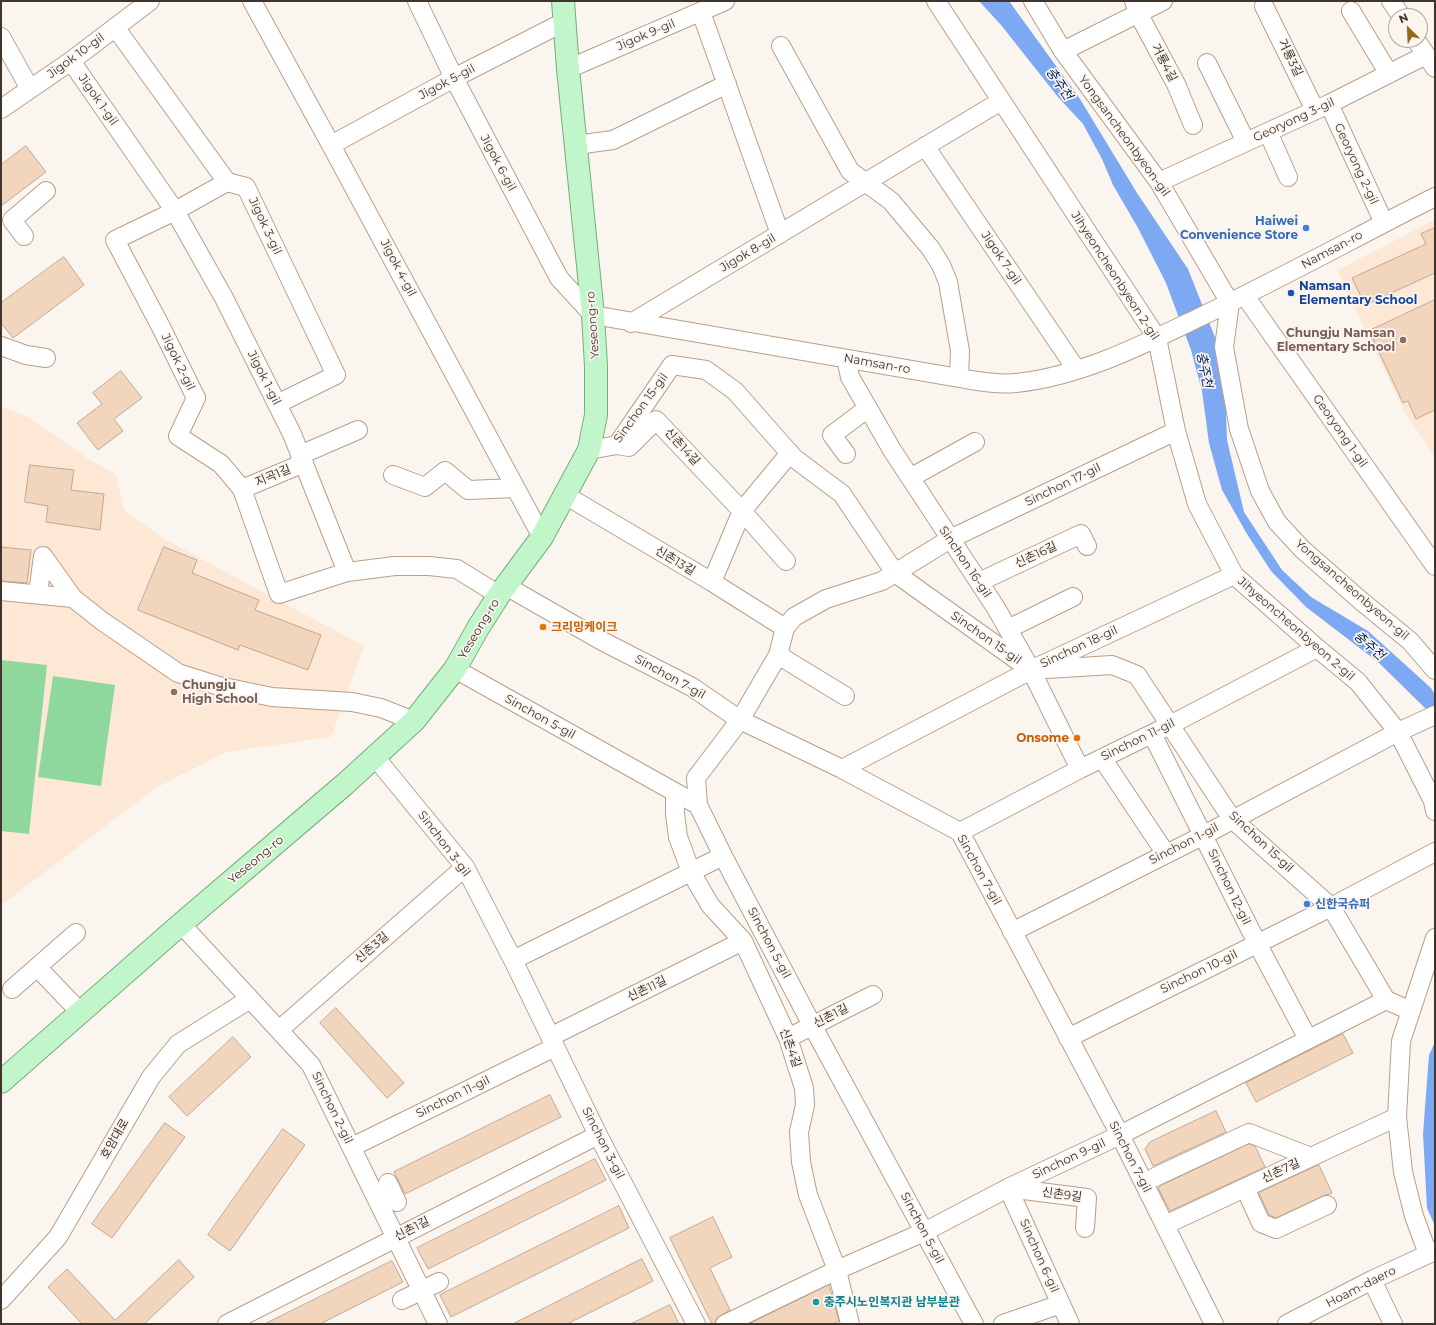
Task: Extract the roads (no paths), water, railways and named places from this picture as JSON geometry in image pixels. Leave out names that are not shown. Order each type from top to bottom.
[{"type":"main road","name":"Yeseong-ro","points":[[1,1082],[181,924],[376,757],[414,721],[455,670],[478,628],[503,590],[542,537],[589,450],[596,416],[596,366],[593,315],[563,11]]},
{"type":"street","name":"Jigok 10-gil","points":[[1,109],[71,61],[150,1]]},
{"type":"street","name":"Jigok 4-gil","points":[[252,1],[332,145],[542,537]]},
{"type":"street","name":"Jigok 6-gil","points":[[417,1],[454,78],[559,278],[593,315]]},
{"type":"street","name":"Jigok 9-gil","points":[[568,69],[724,1]]},
{"type":"street","name":"Jihyeoncheonbyeon 2-gil","points":[[936,1],[1157,338],[1176,431],[1197,504],[1234,575],[1358,682],[1398,732],[1433,801],[1435,811]]},
{"type":"street","name":"Yongsancheonbyeon-gil","points":[[1032,1],[1063,52],[1159,182],[1237,300],[1224,347],[1239,429],[1260,491],[1278,522],[1302,550],[1410,641],[1435,670]]},
{"type":"street","points":[[1063,52],[1136,7],[1163,1]]},
{"type":"street","name":"거룡3길","points":[[1264,6],[1322,107]]},
{"type":"street","name":"거룡4길","points":[[1136,7],[1176,84],[1193,125]]},
{"type":"street","name":"Jigok 5-gil","points":[[332,145],[454,78],[563,11]]},
{"type":"street","points":[[1351,11],[1389,74]]},
{"type":"street","points":[[701,12],[780,234]]},
{"type":"street","points":[[115,27],[227,182],[175,211]]},
{"type":"street","points":[[1,38],[30,89]]},
{"type":"street","points":[[781,46],[850,171],[864,183],[891,201],[931,250],[941,265],[948,282],[960,351],[959,378]]},
{"type":"street","points":[[1422,48],[1431,61]]},
{"type":"street","name":"Jigok 1-gil","points":[[71,61],[175,211],[224,298],[234,329],[278,404],[302,459],[346,572]]},
{"type":"street","name":"Georyong 3-gil","points":[[1159,182],[1322,107],[1389,74],[1431,61]]},
{"type":"street","points":[[1207,63],[1246,142]]},
{"type":"street","points":[[576,145],[613,140],[726,84]]},
{"type":"street","name":"Jigok 8-gil","points":[[631,323],[1001,101]]},
{"type":"street","name":"Georyong 2-gil","points":[[1322,107],[1384,223]]},
{"type":"street","points":[[1268,132],[1288,177]]},
{"type":"street","name":"Jigok 7-gil","points":[[925,146],[1076,369]]},
{"type":"street","name":"Jigok 3-gil","points":[[227,182],[246,187],[336,375],[278,404]]},
{"type":"street","points":[[24,236],[12,220],[46,191]]},
{"type":"street","name":"Namsan-ro","points":[[593,315],[631,323],[959,378],[993,383],[1016,383],[1060,374],[1076,369],[1117,355],[1157,338],[1237,300],[1435,197]]},
{"type":"street","name":"Jigok 2-gil","points":[[175,211],[115,240],[162,329],[196,398],[178,436],[221,464],[242,489],[279,594],[346,572]]},
{"type":"street","name":"Georyong 1-gil","points":[[1237,300],[1435,566]]},
{"type":"street","points":[[1,346],[26,355],[46,358]]},
{"type":"street","name":"Sinchon 16-gil","points":[[846,359],[850,377],[892,450],[979,582],[1008,629],[1031,670],[1080,769]]},
{"type":"street","name":"Sinchon 15-gil","points":[[589,450],[617,445],[672,365],[706,370],[736,392],[794,458],[842,494],[895,573],[1031,670],[1112,665],[1138,675],[1232,819],[1331,907],[1386,1000]]},
{"type":"street","points":[[846,454],[832,435],[868,408]]},
{"type":"street","name":"신촌14길","points":[[617,445],[629,446],[656,420],[742,511],[786,562]]},
{"type":"street","name":"지곡1길","points":[[242,489],[358,430]]},
{"type":"street","name":"Sinchon 17-gil","points":[[785,628],[794,617],[826,599],[882,581],[950,539],[1176,431]]},
{"type":"street","points":[[910,478],[975,442]]},
{"type":"street","points":[[712,582],[742,511],[790,453]]},
{"type":"street","points":[[393,475],[425,488],[445,471],[468,490],[515,488]]},
{"type":"street","name":"신촌13길","points":[[565,495],[712,582],[785,628]]},
{"type":"street","name":"신촌16길","points":[[979,582],[1081,534],[1087,546]]},
{"type":"street","points":[[38,594],[43,556],[73,598],[102,621],[178,674],[219,686],[272,697],[294,706],[359,704],[381,708],[414,721]]},
{"type":"street","points":[[346,572],[395,566],[429,566],[457,570],[503,590]]},
{"type":"street","name":"Sinchon 18-gil","points":[[842,769],[1031,670],[1234,575]]},
{"type":"street","name":"Sinchon 7-gil","points":[[503,590],[692,686],[740,720],[842,769],[960,832],[1120,1135],[1214,1324]]},
{"type":"street","points":[[1,591],[73,598]]},
{"type":"street","points":[[1008,629],[1073,597]]},
{"type":"street","points":[[698,805],[696,778],[740,720],[778,655],[785,628]]},
{"type":"street","name":"Sinchon 11-gil","points":[[960,832],[1317,648]]},
{"type":"street","points":[[778,655],[845,696]]},
{"type":"street","name":"Sinchon 5-gil","points":[[455,670],[698,805],[723,856],[812,1025],[974,1324]]},
{"type":"street","name":"Sinchon 1-gil","points":[[1012,932],[1204,835],[1398,732],[1435,715]]},
{"type":"street","name":"Sinchon 12-gil","points":[[1152,734],[1257,943],[1308,1039]]},
{"type":"street","name":"Sinchon 3-gil","points":[[376,757],[465,867],[513,960],[554,1053],[696,1324]]},
{"type":"street","points":[[1102,758],[1166,854]]},
{"type":"street","name":"신촌4길","points":[[675,792],[675,814],[678,837],[691,872],[710,905],[743,941],[788,1038],[804,1088],[805,1105],[799,1132],[801,1162],[808,1195],[837,1270],[850,1324]]},
{"type":"street","name":"Sinchon 10-gil","points":[[1068,1038],[1331,907],[1435,852]]},
{"type":"street","points":[[513,960],[723,856]]},
{"type":"street","name":"신촌3길","points":[[279,1030],[465,867]]},
{"type":"street","name":"Sinchon 2-gil","points":[[181,924],[311,1065],[438,1324]]},
{"type":"street","points":[[12,989],[76,933]]},
{"type":"street","points":[[1432,1252],[1414,1216],[1404,1172],[1397,1117],[1401,1041],[1435,938]]},
{"type":"street","name":"신촌11길","points":[[554,1053],[743,941]]},
{"type":"street","points":[[37,967],[80,1012]]},
{"type":"street","name":"신촌1길","points":[[788,1038],[874,995]]},
{"type":"street","name":"호암대로","points":[[1,1300],[58,1237],[151,1077],[178,1044],[250,999]]},
{"type":"street","points":[[1386,1000],[1411,1011]]},
{"type":"street","name":"Sinchon 9-gil","points":[[725,1324],[837,1270],[924,1232],[1008,1188],[1120,1135],[1386,1000]]},
{"type":"street","name":"Sinchon 11-gil","points":[[352,1147],[554,1053]]},
{"type":"street","name":"신촌7길","points":[[1165,1225],[1397,1117]]},
{"type":"street","points":[[1155,1177],[1249,1133],[1311,1157]]},
{"type":"street","name":"신촌1길","points":[[227,1324],[598,1135]]},
{"type":"street","points":[[388,1183],[397,1202]]},
{"type":"street","name":"신촌9길","points":[[1008,1188],[1087,1198],[1085,1228]]},
{"type":"street","name":"Sinchon 6-gil","points":[[1008,1188],[1070,1324]]},
{"type":"street","points":[[1245,1188],[1261,1223],[1276,1229],[1328,1205]]},
{"type":"street","name":"Hoam-daero","points":[[1287,1324],[1372,1280],[1432,1252]]},
{"type":"street","points":[[1372,1280],[1393,1324]]},
{"type":"street","points":[[402,1300],[440,1282]]},
{"type":"street","points":[[1003,1324],[1061,1304]]},
{"type":"water","name":"충주천","points":[[979,1],[1009,1],[1080,99],[1137,193],[1188,269],[1224,360],[1227,440],[1244,512],[1282,570],[1311,597],[1368,631],[1431,688],[1435,695],[1435,722],[1427,710],[1378,662],[1306,607],[1271,571],[1247,534],[1222,490],[1209,443],[1202,391],[1191,350],[1166,283],[1138,228],[1113,185],[1102,159],[1083,124],[1058,97],[1001,25]]},
{"type":"water","points":[[1435,1042],[1435,1226],[1427,1208],[1423,1134],[1429,1055]]},
{"type":"place","name":"Haiwei Convenience Store","points":[[1306,228]]},
{"type":"place","name":"Namsan Elementary School","points":[[1291,293]]},
{"type":"place","name":"Chungju Namsan Elementary School","points":[[1403,340]]},
{"type":"place","name":"크리밍케이크","points":[[543,627]]},
{"type":"place","name":"Chungju High School","points":[[174,692]]},
{"type":"place","name":"Onsome","points":[[1077,738]]},
{"type":"place","name":"신한국슈퍼","points":[[1307,904]]},
{"type":"place","name":"충주시노인복지관 남부분관","points":[[816,1302]]}]
